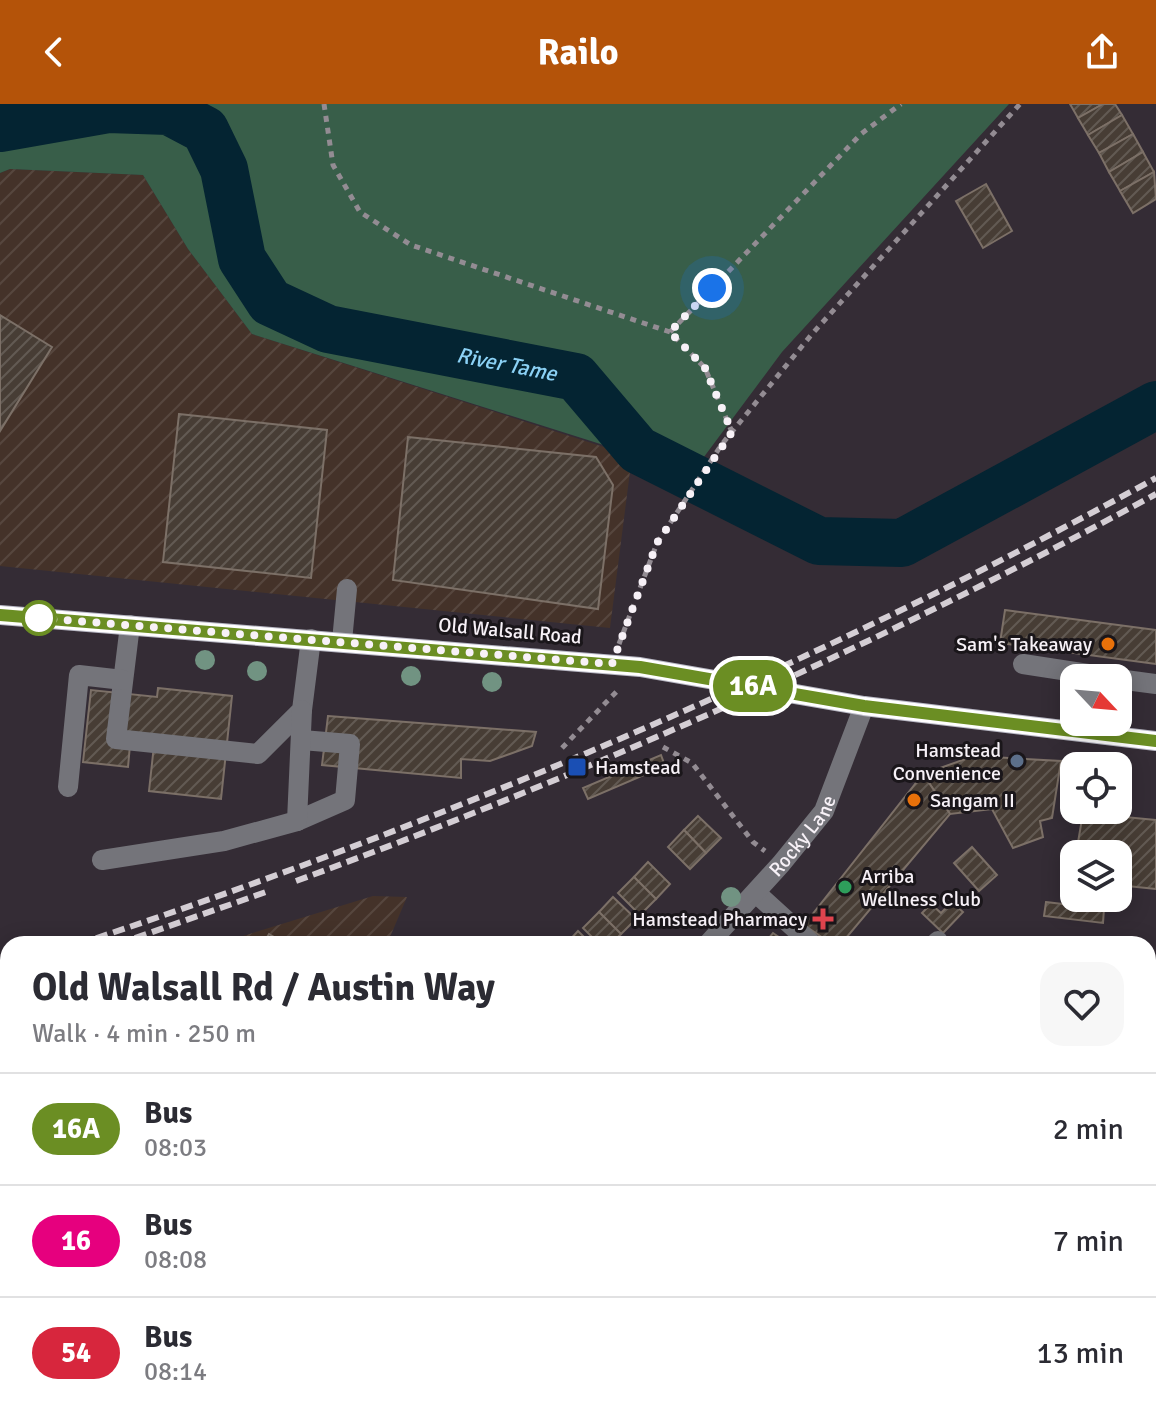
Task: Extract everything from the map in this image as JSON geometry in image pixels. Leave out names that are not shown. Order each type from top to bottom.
[{"type":"main road","name":"Old Walsall Road","points":[[0,615],[640,667],[864,706],[1156,741]]},
{"type":"street","points":[[342,641],[347,589]]},
{"type":"street","points":[[130,625],[116,739],[258,754],[302,710]]},
{"type":"street","points":[[297,821],[302,710],[311,639]]},
{"type":"street","points":[[1023,664],[1060,670]]},
{"type":"street","points":[[68,787],[79,675],[123,680]]},
{"type":"street","points":[[1132,680],[1156,684]]},
{"type":"street","name":"Rocky Lane","points":[[716,936],[824,811],[864,706]]},
{"type":"street","points":[[102,860],[224,841],[297,821],[345,800],[350,744],[302,740]]},
{"type":"street","points":[[756,893],[803,936]]},
{"type":"path","points":[[324,104],[333,165],[360,212],[411,245],[670,332],[705,368],[732,432]]},
{"type":"path","points":[[670,332],[861,134],[901,104]]},
{"type":"path","points":[[612,664],[657,543],[722,444],[812,334],[1020,104]]},
{"type":"path","points":[[562,748],[640,667]]},
{"type":"path","points":[[663,747],[692,763],[753,842],[781,864]]},
{"type":"shaded area","points":[[10,169],[143,175],[188,249],[252,334],[632,456],[610,628],[0,566],[0,173]]},
{"type":"shaded area","points":[[373,896],[407,897],[390,936],[243,936]]},
{"type":"green space","points":[[0,104],[1009,104],[782,352],[692,473],[252,334],[188,249],[143,175],[10,169],[0,173]]},
{"type":"building","points":[[1070,104],[1103,104],[1078,118]]},
{"type":"building","points":[[1103,104],[1115,104],[1122,115],[1088,135],[1078,118]]},
{"type":"building","points":[[1122,115],[1133,134],[1099,153],[1088,135]]},
{"type":"building","points":[[1133,134],[1143,152],[1109,172],[1099,153]]},
{"type":"building","points":[[1143,152],[1154,172],[1120,191],[1109,172]]},
{"type":"building","points":[[1154,172],[1156,199],[1133,213],[1120,191]]},
{"type":"building","points":[[986,184],[1012,231],[983,248],[956,201]]},
{"type":"building","points":[[0,315],[52,347],[0,431]]},
{"type":"building","points":[[179,414],[327,430],[311,578],[163,562]]},
{"type":"building","points":[[408,437],[596,457],[613,485],[598,609],[393,580]]},
{"type":"building","points":[[1005,610],[1156,630],[1156,664],[1000,643]]},
{"type":"building","points":[[158,688],[232,696],[221,799],[149,791],[155,736],[131,734],[128,767],[83,762],[91,690],[157,697]]},
{"type":"building","points":[[328,716],[536,732],[532,746],[490,761],[461,759],[461,778],[322,765]]},
{"type":"building","points":[[661,755],[665,766],[588,799],[583,788]]},
{"type":"building","points":[[974,756],[1060,761],[1052,818],[1040,821],[1043,837],[1013,848],[992,809],[950,814],[923,774]]},
{"type":"building","points":[[923,774],[950,814],[848,936],[820,936],[804,925]]},
{"type":"building","points":[[698,816],[721,838],[706,853],[684,830]]},
{"type":"building","points":[[1132,818],[1156,820],[1156,889],[1132,886],[1132,840],[1078,840],[1081,824],[1132,824]]},
{"type":"building","points":[[684,830],[706,853],[690,869],[668,847]]},
{"type":"building","points":[[972,847],[997,875],[979,891],[954,863]]},
{"type":"building","points":[[648,862],[670,884],[656,899],[634,877]]},
{"type":"building","points":[[634,877],[656,899],[640,915],[618,893]]},
{"type":"building","points":[[613,897],[636,919],[621,934],[599,912]]},
{"type":"building","points":[[952,902],[963,912],[943,933],[922,913],[931,904],[941,913]]},
{"type":"building","points":[[1046,902],[1060,904],[1060,912],[1104,912],[1103,923],[1044,916]]},
{"type":"building","points":[[599,912],[621,934],[591,936],[583,928]]},
{"type":"waterway","name":"River Tame","points":[[0,128],[108,109],[169,111],[205,130],[224,169],[242,259],[270,302],[328,329],[576,377],[638,450],[819,541],[902,543],[1156,405]]},
{"type":"railway","points":[[102,936],[356,845],[628,735],[895,613],[1156,478]]},
{"type":"railway","points":[[296,881],[516,796],[733,703],[946,603],[1156,494]]},
{"type":"railway","points":[[141,936],[266,892]]},
{"type":"bus line","name":"16A","points":[[0,615],[640,667],[864,706],[1156,741]]},
{"type":"place","name":"Sam's Takeaway","points":[[1108,644]]},
{"type":"place","name":"Hamstead Convenience","points":[[1017,761]]},
{"type":"place","name":"Hamstead","points":[[577,767]]},
{"type":"place","name":"Sangam II","points":[[914,800]]},
{"type":"place","name":"Arriba Wellness Club","points":[[845,887]]},
{"type":"place","name":"Hamstead Pharmacy","points":[[823,919]]},
{"type":"route","points":[[39,618],[612,664],[657,543],[732,432],[705,368],[670,332],[712,288]]}]
